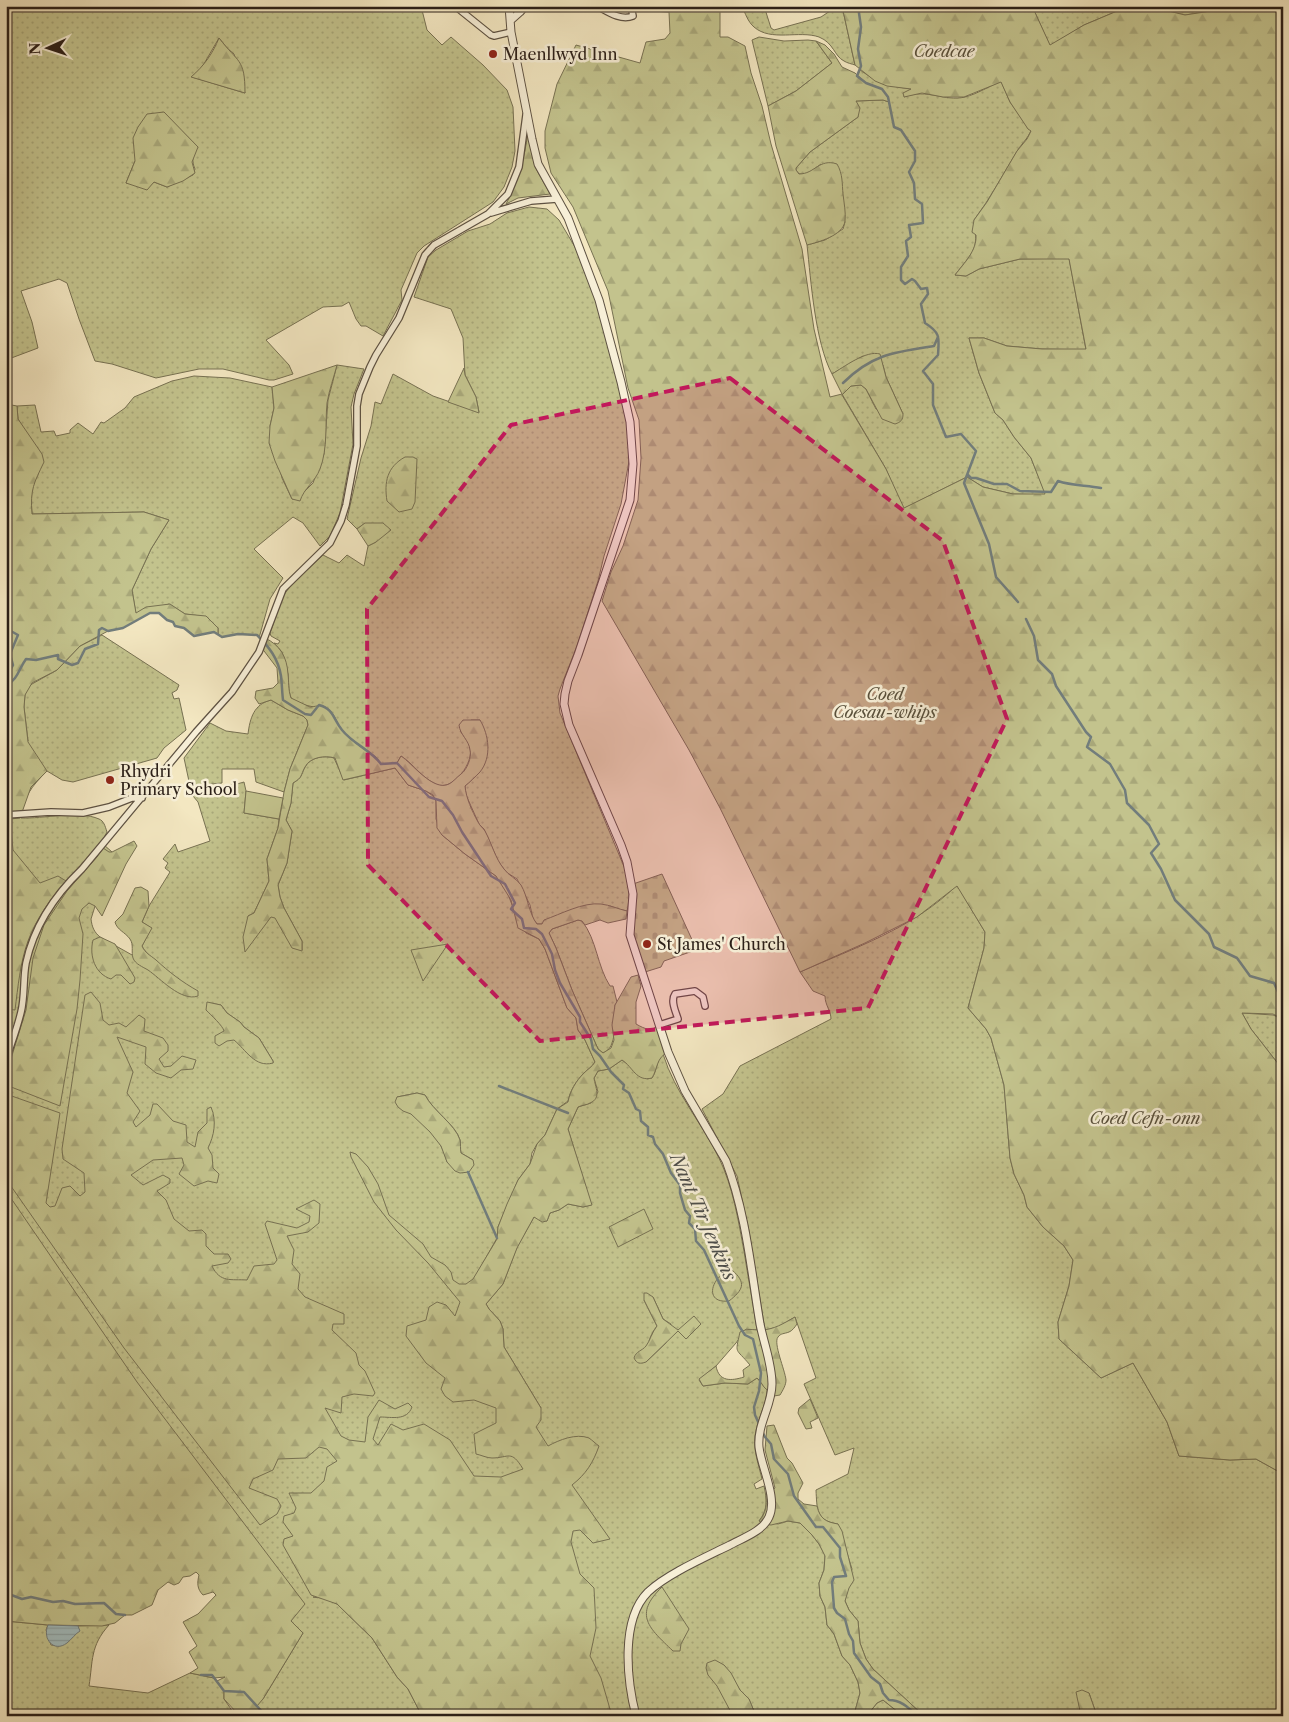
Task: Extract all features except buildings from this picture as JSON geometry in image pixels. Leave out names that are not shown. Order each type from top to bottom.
[{"type":"street","points":[[455,6],[494,36],[511,32]]},
{"type":"street","points":[[509,6],[511,32],[538,164],[571,227],[599,300],[611,340],[630,422],[633,464],[630,500],[568,681],[565,694],[565,712],[627,862],[633,894],[630,934],[668,1052],[679,1078],[726,1161],[737,1194],[761,1330],[772,1376],[772,1392],[759,1438],[760,1455],[772,1503],[768,1519],[762,1526],[660,1583],[648,1592],[640,1602],[635,1610],[629,1637],[630,1685],[636,1716]]},
{"type":"street","points":[[511,20],[524,6]]},
{"type":"street","points":[[598,6],[613,15],[628,18],[633,16],[631,6]]},
{"type":"street","points":[[488,214],[508,194],[519,167],[527,113]]},
{"type":"street","points":[[6,1060],[21,1011],[26,964],[40,924],[62,889],[82,869],[196,732],[232,692],[259,652],[283,589],[321,553],[336,532],[346,505],[355,460],[359,394],[376,355],[400,318],[424,255],[434,245],[488,214],[513,205],[557,198]]},
{"type":"street","points":[[6,816],[51,812],[83,813],[109,807],[132,798],[142,798]]},
{"type":"street","points":[[659,1025],[678,1019],[672,998],[675,994],[695,991],[702,996],[706,1006]]},
{"type":"highlighted area","points":[[730,378],[943,541],[1007,719],[868,1008],[540,1041],[368,865],[367,609],[511,425]]},
{"type":"green space","points":[[6,6],[421,6],[427,30],[442,45],[451,37],[483,65],[507,90],[513,107],[515,151],[512,167],[504,187],[493,202],[424,246],[417,253],[401,290],[402,300],[383,336],[366,326],[361,326],[349,302],[342,306],[323,307],[266,340],[289,365],[293,374],[269,380],[223,369],[199,369],[156,378],[112,364],[95,361],[67,283],[59,279],[21,291],[32,322],[38,348],[6,360]],"holes":[[[219,38],[234,54],[245,93],[192,77],[201,69]],[[182,131],[197,147],[193,158],[195,169],[193,175],[167,187],[154,182],[150,186],[126,183],[135,161]]]},
{"type":"green space","name":"Coed Coesau-whips","points":[[650,6],[720,6],[720,37],[728,37],[745,46],[751,73],[802,249],[814,329],[830,397],[842,394],[832,374],[868,354],[880,354],[886,377],[903,414],[903,418],[895,424],[882,419],[866,389],[861,385],[851,386],[842,395],[886,469],[904,508],[967,477],[983,487],[1013,494],[1045,494],[1031,458],[1003,420],[995,413],[979,373],[969,338],[984,338],[1007,346],[1042,349],[1086,349],[1069,259],[1020,259],[979,269],[966,276],[955,275],[969,256],[976,241],[976,235],[972,232],[974,220],[1031,131],[1010,102],[1001,82],[964,97],[943,97],[922,93],[904,97],[903,93],[911,89],[887,86],[875,81],[855,65],[842,6],[1032,6],[1050,45],[1084,25],[1122,9],[1160,9],[1185,15],[1228,6],[1283,6],[1283,1019],[1273,1014],[1242,1013],[1251,1029],[1283,1070],[1283,1474],[1256,1459],[1230,1460],[1179,1456],[1167,1422],[1133,1363],[1101,1378],[1059,1339],[1058,1322],[1069,1286],[1073,1260],[1064,1246],[1043,1227],[1027,1207],[1024,1195],[1014,1174],[1010,1158],[1004,1085],[991,1038],[986,1029],[968,1008],[984,948],[985,932],[957,886],[917,917],[800,972],[720,808],[689,750],[602,601],[638,500],[641,458],[639,420],[628,388],[608,291],[573,207],[551,173],[545,148],[545,131],[557,84],[576,45],[640,63],[646,42],[665,39],[670,33],[669,12],[651,11]]},
{"type":"green space","points":[[742,6],[764,6],[771,28],[774,30],[821,17],[830,11],[829,6],[842,6],[855,65],[841,59],[828,43],[819,37],[811,35],[777,35],[761,31],[750,23]]},
{"type":"green space","points":[[1032,6],[1228,6],[1185,15],[1160,9],[1122,9],[1084,25],[1050,46]]},
{"type":"green space","points":[[759,37],[784,41],[816,41],[832,63],[796,91],[768,106],[752,40]]},
{"type":"green space","points":[[219,38],[236,57],[242,67],[245,93],[191,77],[208,59]]},
{"type":"green space","points":[[816,41],[825,45],[834,54],[842,67],[855,73],[866,83],[882,89],[889,102],[883,100],[856,101],[860,108],[858,117],[810,152],[796,168],[799,174],[809,172],[826,163],[837,164],[842,179],[845,215],[843,226],[840,231],[829,238],[807,245],[776,146],[768,106],[796,91],[832,63]]},
{"type":"green space","points":[[860,70],[884,84],[912,89],[904,97],[928,94],[950,98],[965,97],[1001,81],[1010,102],[1031,131],[974,220],[975,245],[955,275],[966,276],[979,269],[1020,259],[1069,258],[1086,350],[1007,346],[984,338],[969,338],[979,373],[995,413],[1003,420],[1031,458],[1046,495],[1013,494],[983,487],[967,477],[903,509],[886,469],[842,394],[851,386],[861,385],[866,389],[876,409],[903,414],[886,377],[883,365],[863,356],[832,374],[826,361],[821,345],[812,293],[807,245],[825,240],[843,229],[845,222],[821,164],[807,174],[799,174],[796,168],[810,152],[858,117],[856,101],[883,100],[889,102],[882,89],[866,83],[857,76]]},
{"type":"green space","points":[[164,112],[198,147],[192,162],[195,173],[183,181],[167,187],[154,182],[147,190],[126,183],[135,161],[133,138],[138,127],[147,114]]},
{"type":"green space","points":[[528,133],[535,167],[550,194],[518,198],[506,204],[520,169]]},
{"type":"green space","points":[[529,207],[547,209],[559,220],[575,247],[592,288],[612,357],[627,423],[630,456],[621,504],[598,581],[577,646],[558,696],[560,713],[625,869],[629,889],[627,911],[610,906],[542,924],[537,924],[533,919],[530,905],[517,879],[506,872],[498,861],[466,795],[465,786],[479,773],[480,720],[471,720],[460,731],[469,744],[469,760],[462,774],[450,783],[438,785],[432,782],[401,756],[397,763],[381,764],[376,757],[353,741],[314,707],[300,704],[291,698],[288,674],[282,652],[274,643],[278,644],[280,641],[271,636],[270,633],[283,596],[292,584],[323,555],[339,563],[347,555],[364,566],[368,546],[376,542],[365,523],[357,529],[347,519],[361,458],[371,426],[375,402],[381,404],[393,374],[433,396],[479,412],[476,397],[465,375],[463,338],[451,309],[414,297],[428,257],[436,250],[468,231],[490,224],[507,213]]},
{"type":"green space","points":[[337,365],[364,369],[351,407],[353,444],[340,513],[330,536],[320,546],[303,523],[293,517],[254,549],[283,578],[270,599],[259,638],[257,635],[238,634],[222,637],[218,634],[218,628],[201,616],[185,614],[169,604],[136,614],[132,590],[151,549],[169,520],[144,512],[32,514],[32,489],[38,475],[27,434],[18,419],[17,406],[35,405],[41,432],[54,431],[56,436],[70,433],[70,430],[78,423],[93,434],[101,422],[104,423],[125,408],[134,397],[172,381],[194,376],[230,378],[272,387],[274,408],[270,426],[282,478],[292,499],[297,499],[313,483],[324,454],[328,400]]},
{"type":"green space","points":[[337,365],[327,403],[323,461],[315,478],[304,492],[300,501],[292,499],[269,443],[274,408],[272,387]]},
{"type":"green space","points":[[464,368],[465,375],[476,397],[479,413],[448,402]]},
{"type":"green space","points":[[6,404],[17,406],[18,419],[42,454],[44,462],[34,486],[32,514],[144,512],[169,520],[151,549],[132,590],[136,613],[146,607],[170,604],[185,614],[206,616],[218,628],[218,634],[214,632],[194,636],[184,628],[175,626],[173,622],[167,620],[159,613],[150,613],[123,628],[108,631],[80,646],[57,670],[32,683],[25,695],[24,707],[28,742],[47,771],[31,787],[20,818],[10,819],[13,850],[40,883],[58,876],[66,881],[44,909],[28,941],[21,966],[15,1010],[6,1009]]},
{"type":"green space","points":[[405,457],[417,459],[415,502],[412,509],[399,512],[387,501],[386,488],[388,476],[394,465]]},
{"type":"green space","points":[[365,523],[383,523],[391,530],[368,546],[357,529]]},
{"type":"green space","points":[[102,635],[179,685],[177,690],[172,693],[174,699],[179,698],[186,730],[164,748],[157,758],[73,782],[62,780],[47,771],[26,798],[21,818],[81,815],[99,819],[104,824],[107,832],[101,843],[66,881],[68,883],[103,844],[112,852],[91,919],[96,933],[100,937],[182,983],[144,950],[142,946],[151,928],[142,922],[149,906],[170,872],[165,868],[168,863],[163,859],[175,844],[178,852],[210,841],[198,802],[193,796],[210,789],[244,782],[246,791],[244,813],[279,819],[278,828],[267,859],[269,881],[254,913],[248,916],[255,928],[269,894],[302,950],[302,941],[284,908],[278,885],[287,863],[292,831],[286,820],[291,803],[293,783],[300,778],[310,761],[326,757],[334,758],[344,780],[395,768],[408,785],[426,791],[433,796],[436,801],[436,819],[442,835],[496,876],[506,889],[526,933],[539,939],[545,949],[567,1008],[576,1018],[578,1030],[595,1062],[576,1083],[568,1101],[557,1109],[545,1135],[537,1144],[532,1153],[530,1164],[518,1180],[498,1227],[497,1238],[461,1302],[541,1408],[504,1347],[503,1329],[500,1321],[486,1304],[503,1284],[517,1247],[534,1217],[547,1221],[550,1213],[568,1204],[583,1207],[591,1205],[568,1129],[578,1107],[591,1103],[598,1092],[594,1078],[598,1071],[609,1069],[622,1060],[647,1079],[652,1078],[663,1054],[674,1082],[712,1145],[728,1180],[740,1227],[757,1330],[746,1329],[716,1366],[699,1380],[703,1386],[725,1383],[748,1384],[757,1378],[767,1390],[756,1430],[755,1441],[762,1479],[754,1484],[756,1489],[764,1486],[766,1500],[764,1512],[759,1521],[778,1524],[788,1521],[800,1523],[812,1535],[825,1555],[824,1570],[819,1583],[820,1596],[825,1607],[827,1625],[834,1634],[842,1656],[850,1665],[858,1682],[860,1693],[855,1711],[858,1714],[869,1713],[877,1703],[883,1700],[903,1716],[756,1716],[749,1699],[740,1690],[724,1665],[753,1716],[513,1716],[540,1619],[325,1598],[337,1604],[372,1638],[397,1677],[408,1689],[422,1716],[266,1716],[256,1706],[263,1699],[303,1633],[291,1621],[216,1595],[191,1565],[6,1593],[6,711],[28,741],[24,707],[27,689],[32,684],[57,670],[80,646]],"holes":[[[209,1003],[221,1005],[227,1013],[259,1038],[273,1063]],[[417,1093],[425,1095],[433,1107],[458,1134],[461,1153],[473,1160],[447,1162],[442,1148],[434,1135],[397,1097]],[[653,1297],[663,1319],[671,1324],[666,1343],[646,1362],[649,1343],[657,1326],[644,1300]]]},
{"type":"green space","points":[[265,638],[275,644],[282,652],[287,668],[291,698],[310,707],[323,706],[328,709],[346,735],[381,764],[397,763],[401,756],[430,781],[436,784],[449,784],[465,770],[469,763],[469,746],[459,725],[463,720],[480,720],[487,739],[488,753],[480,772],[465,786],[467,795],[474,813],[501,865],[521,885],[537,924],[542,924],[544,920],[587,905],[604,905],[627,911],[626,919],[608,923],[600,920],[585,925],[582,921],[578,920],[552,929],[549,933],[598,1049],[603,1053],[611,1048],[614,1040],[612,1025],[615,1005],[631,977],[638,975],[641,986],[636,1002],[636,1024],[648,1029],[659,1025],[668,1052],[659,1060],[652,1078],[647,1079],[638,1076],[622,1060],[609,1069],[598,1071],[594,1078],[597,1092],[596,1098],[589,1104],[578,1107],[568,1129],[592,1205],[583,1207],[568,1204],[550,1213],[547,1221],[542,1222],[534,1217],[517,1248],[503,1284],[486,1304],[500,1321],[503,1329],[504,1347],[541,1408],[541,1420],[536,1427],[548,1446],[579,1436],[589,1438],[599,1446],[588,1468],[572,1485],[610,1539],[593,1543],[580,1530],[573,1531],[571,1542],[580,1574],[594,1588],[596,1628],[590,1656],[601,1678],[612,1716],[422,1716],[408,1689],[397,1677],[372,1638],[337,1604],[311,1595],[283,1545],[284,1539],[293,1536],[283,1522],[284,1516],[294,1513],[296,1508],[289,1493],[311,1493],[324,1481],[327,1467],[337,1461],[327,1449],[319,1447],[306,1458],[278,1459],[273,1470],[253,1479],[249,1488],[277,1499],[281,1506],[277,1514],[260,1525],[124,1348],[6,1179],[6,1094],[60,1113],[46,1203],[50,1207],[55,1206],[62,1188],[70,1186],[80,1196],[85,1192],[84,1173],[63,1159],[62,1149],[85,995],[91,992],[100,1003],[103,1020],[109,1025],[119,1023],[126,1027],[139,1015],[145,1019],[144,1031],[163,1038],[168,1045],[168,1051],[159,1059],[164,1067],[171,1066],[182,1056],[196,1060],[193,1069],[181,1070],[171,1078],[156,1073],[145,1064],[146,1047],[117,1037],[133,1072],[127,1093],[140,1111],[133,1122],[136,1127],[150,1115],[153,1104],[157,1104],[173,1121],[186,1125],[187,1142],[195,1147],[198,1132],[207,1123],[207,1109],[211,1107],[214,1128],[208,1148],[212,1155],[213,1168],[219,1174],[217,1183],[208,1181],[194,1186],[179,1174],[184,1165],[182,1158],[153,1160],[131,1175],[143,1185],[163,1175],[170,1179],[170,1183],[157,1191],[166,1200],[174,1219],[189,1231],[202,1230],[206,1234],[206,1246],[214,1254],[228,1254],[231,1259],[228,1263],[212,1266],[215,1271],[222,1278],[247,1280],[254,1266],[274,1264],[277,1260],[265,1224],[267,1221],[297,1228],[309,1222],[310,1216],[296,1209],[314,1200],[320,1204],[319,1223],[308,1232],[287,1236],[294,1250],[292,1264],[300,1274],[298,1289],[305,1297],[344,1314],[344,1324],[333,1324],[332,1330],[356,1353],[359,1365],[365,1371],[375,1393],[373,1396],[354,1394],[342,1397],[341,1413],[325,1408],[341,1436],[349,1440],[365,1442],[368,1417],[379,1400],[395,1409],[408,1403],[412,1407],[403,1416],[380,1417],[373,1439],[378,1445],[391,1424],[403,1430],[424,1424],[450,1440],[474,1476],[501,1477],[523,1469],[515,1459],[509,1456],[490,1458],[476,1454],[474,1434],[496,1423],[496,1408],[474,1400],[453,1402],[445,1396],[441,1389],[445,1378],[426,1363],[406,1336],[407,1326],[426,1320],[429,1307],[437,1302],[446,1305],[455,1316],[460,1302],[428,1263],[396,1230],[374,1202],[350,1152],[356,1154],[368,1167],[378,1184],[389,1215],[423,1244],[431,1257],[445,1265],[451,1272],[453,1280],[459,1284],[466,1284],[473,1279],[497,1239],[498,1227],[518,1180],[530,1164],[537,1144],[545,1135],[557,1109],[568,1102],[576,1083],[595,1062],[578,1030],[576,1018],[567,1008],[545,949],[539,939],[518,928],[511,900],[496,876],[442,835],[437,828],[436,801],[433,795],[408,785],[395,768],[343,780],[335,758],[318,758],[307,764],[300,778],[293,783],[291,803],[286,820],[292,831],[287,863],[278,885],[284,908],[302,941],[302,951],[292,948],[275,918],[271,917],[245,952],[243,937],[248,916],[254,913],[269,881],[267,859],[278,828],[290,769],[308,725],[307,720],[303,716],[271,700],[259,704],[255,698],[256,691],[273,688],[278,683],[277,668],[261,647]]},
{"type":"green space","points":[[271,700],[303,716],[307,720],[308,725],[290,769],[284,792],[256,782],[254,769],[222,769],[222,783],[190,786],[184,758],[210,723],[226,731],[248,734],[254,712],[265,702]]},
{"type":"green space","points":[[246,791],[283,798],[279,819],[244,813]]},
{"type":"green space","points":[[134,841],[137,846],[126,864],[102,916],[95,906],[89,903],[82,909],[79,918],[83,934],[80,980],[77,1009],[60,1106],[6,1085],[6,1075],[26,1010],[33,958],[44,925],[67,891],[103,848],[112,852]]},
{"type":"green space","points":[[662,874],[694,944],[693,951],[664,961],[661,967],[645,972],[633,936],[636,894],[633,884]]},
{"type":"green space","points":[[957,885],[985,932],[984,948],[968,1008],[986,1029],[991,1038],[1004,1085],[1010,1158],[1014,1174],[1024,1195],[1027,1207],[1043,1227],[1064,1246],[1073,1260],[1069,1286],[1058,1322],[1059,1339],[1101,1378],[1133,1363],[1167,1422],[1179,1456],[1230,1460],[1256,1459],[1283,1474],[1283,1716],[1097,1716],[1089,1693],[1077,1692],[1081,1716],[924,1716],[873,1669],[866,1659],[860,1643],[858,1621],[849,1610],[845,1601],[852,1569],[838,1524],[825,1520],[822,1517],[819,1513],[816,1497],[816,1490],[848,1474],[854,1448],[835,1455],[804,1384],[816,1378],[795,1317],[778,1327],[765,1330],[749,1231],[737,1176],[702,1109],[723,1094],[740,1066],[831,1019],[825,996],[813,991],[800,972],[883,936],[903,925],[940,900]]},
{"type":"green space","points":[[141,887],[148,891],[149,906],[142,922],[152,928],[142,946],[143,948],[171,973],[198,991],[198,996],[191,997],[178,993],[134,960],[131,941],[117,927],[115,922],[123,914],[135,888]]},
{"type":"green space","points":[[578,920],[582,921],[591,936],[602,970],[610,986],[613,986],[617,1002],[615,1005],[613,1039],[608,1050],[603,1053],[598,1049],[549,933],[552,929]]},
{"type":"green space","points":[[100,937],[115,944],[135,978],[134,982],[130,984],[121,975],[116,975],[111,979],[105,977],[97,969],[93,958],[92,946],[93,940]]},
{"type":"green space","points":[[448,944],[423,981],[411,950]]},
{"type":"green space","points":[[207,1002],[221,1005],[227,1013],[259,1038],[273,1063],[267,1064],[256,1061],[234,1040],[227,1041],[219,1046],[215,1043],[215,1036],[224,1031],[206,1010]]},
{"type":"green space","points":[[1242,1013],[1273,1015],[1283,1019],[1283,1070],[1251,1029]]},
{"type":"green space","points":[[417,1093],[425,1095],[433,1107],[454,1128],[460,1140],[461,1153],[473,1160],[474,1165],[469,1172],[460,1173],[455,1171],[447,1162],[441,1146],[430,1132],[411,1114],[398,1107],[395,1102],[397,1097]]},
{"type":"green space","points":[[6,1191],[137,1382],[305,1604],[291,1621],[303,1633],[257,1706],[266,1716],[244,1716],[237,1713],[224,1699],[224,1691],[217,1681],[225,1677],[214,1678],[190,1673],[198,1668],[189,1652],[197,1646],[183,1622],[198,1614],[216,1595],[213,1592],[203,1595],[201,1593],[198,1586],[199,1575],[196,1572],[190,1576],[183,1577],[179,1583],[174,1585],[168,1582],[158,1590],[152,1605],[132,1615],[125,1615],[115,1623],[102,1626],[48,1625],[6,1621]]},
{"type":"green space","points":[[644,1209],[653,1229],[618,1247],[609,1227]]},
{"type":"green space","points":[[732,1270],[740,1279],[740,1290],[729,1301],[721,1301],[715,1298],[713,1294],[715,1282],[719,1277]]},
{"type":"green space","points":[[644,1293],[653,1297],[663,1319],[678,1330],[694,1316],[701,1324],[686,1339],[678,1331],[646,1362],[640,1363],[634,1358],[649,1342],[657,1326],[644,1300]]},
{"type":"green space","points":[[795,1317],[797,1324],[794,1328],[780,1335],[777,1340],[786,1380],[780,1395],[774,1396],[757,1378],[748,1384],[725,1383],[703,1386],[699,1379],[716,1366],[723,1378],[735,1379],[744,1377],[743,1370],[750,1365],[737,1348],[740,1332],[770,1329]]},
{"type":"green space","points":[[810,1399],[818,1418],[810,1422],[812,1428],[806,1429],[798,1413],[799,1408]]},
{"type":"green space","points":[[774,1425],[787,1458],[792,1463],[803,1483],[798,1493],[798,1499],[804,1504],[817,1506],[822,1517],[827,1521],[838,1524],[842,1531],[854,1580],[845,1601],[849,1610],[858,1621],[860,1643],[866,1659],[873,1669],[924,1716],[903,1716],[883,1700],[877,1703],[869,1713],[858,1714],[855,1711],[860,1693],[858,1682],[850,1665],[842,1656],[834,1634],[827,1625],[825,1607],[820,1596],[819,1583],[824,1570],[825,1556],[819,1544],[800,1523],[788,1521],[771,1525],[759,1521],[766,1509],[766,1495],[775,1488],[765,1450],[767,1426]]},
{"type":"green space","points":[[662,1587],[689,1629],[681,1644],[680,1651],[673,1651],[651,1628],[648,1621],[646,1613],[648,1606]]},
{"type":"green space","points":[[6,1621],[48,1625],[46,1630],[51,1645],[56,1646],[70,1640],[79,1631],[78,1626],[109,1625],[95,1647],[89,1686],[148,1693],[190,1673],[214,1678],[224,1691],[224,1699],[231,1709],[232,1716],[93,1716],[92,1710],[73,1712],[72,1716],[6,1716]]},
{"type":"green space","points":[[715,1660],[724,1665],[731,1673],[740,1690],[749,1699],[756,1716],[733,1716],[717,1686],[708,1675],[707,1663]]},
{"type":"green space","points":[[1082,1690],[1089,1693],[1097,1716],[1081,1716],[1076,1692]]},
{"type":"water","points":[[48,1625],[78,1626],[80,1631],[67,1643],[58,1646],[50,1643],[48,1639]]},
{"type":"waterway","points":[[858,6],[861,27],[858,49],[861,66],[857,76],[866,83],[882,89],[888,97],[894,127],[901,130],[915,151],[915,161],[909,172],[914,183],[915,199],[922,204],[923,223],[909,225],[911,237],[906,241],[908,256],[901,267],[901,280],[905,284],[912,279],[921,289],[927,288],[928,294],[921,304],[925,323],[934,330],[938,336],[939,344],[938,355],[923,371],[933,384],[933,405],[946,437],[961,434],[976,451],[964,483],[989,544],[996,577],[1018,602]]},
{"type":"waterway","points":[[843,383],[874,360],[907,350],[934,346],[938,337]]},
{"type":"waterway","points":[[968,475],[971,478],[994,484],[1007,484],[1020,491],[1051,492],[1058,481],[1101,488]]},
{"type":"waterway","points":[[6,480],[8,484],[6,497],[10,539],[6,550]]},
{"type":"waterway","name":"Nant Tir Jenkins","points":[[6,686],[16,677],[26,659],[36,660],[58,655],[58,659],[72,665],[78,663],[85,649],[98,644],[99,630],[102,628],[108,631],[123,628],[150,613],[159,613],[167,620],[173,622],[175,626],[184,628],[194,636],[214,632],[222,637],[238,634],[257,635],[269,648],[278,664],[283,700],[305,714],[311,715],[319,705],[328,709],[346,735],[381,764],[397,763],[429,797],[442,801],[453,815],[491,876],[505,884],[515,903],[511,909],[522,919],[524,928],[536,929],[542,934],[552,954],[560,983],[580,1017],[580,1022],[591,1039],[593,1049],[624,1085],[623,1089],[629,1093],[636,1109],[640,1111],[641,1121],[648,1127],[648,1135],[653,1137],[671,1173],[680,1185],[680,1193],[685,1210],[690,1216],[689,1223],[695,1229],[696,1241],[704,1250],[739,1326],[745,1335],[753,1339],[761,1373],[759,1391],[754,1407],[760,1426]]},
{"type":"waterway","points":[[1026,619],[1034,636],[1038,660],[1052,674],[1056,686],[1091,737],[1087,747],[1110,764],[1125,790],[1127,803],[1149,825],[1159,844],[1151,853],[1161,869],[1175,900],[1209,934],[1214,947],[1237,958],[1250,976],[1274,983],[1283,998]]},
{"type":"waterway","points":[[6,620],[10,623],[9,630],[18,635],[10,654],[13,665],[6,677]]},
{"type":"waterway","points":[[499,1086],[568,1113]]},
{"type":"waterway","points":[[468,1172],[497,1238]]},
{"type":"waterway","name":"Nant Tir Jenkins","points":[[762,1431],[771,1444],[774,1459],[788,1474],[794,1496],[816,1527],[823,1527],[840,1548],[840,1557],[846,1576],[834,1577],[832,1582],[834,1608],[845,1619],[853,1641],[854,1653],[871,1677],[880,1684],[883,1693],[889,1700],[897,1701],[904,1705],[916,1716]]},
{"type":"waterway","points":[[6,1593],[22,1599],[31,1597],[75,1604],[104,1603],[116,1614],[125,1615]]},
{"type":"waterway","points":[[201,1675],[212,1675],[224,1691],[244,1692],[266,1716]]},
{"type":"place","name":"Maenllwyd Inn","points":[[493,54]]},
{"type":"place","name":"Rhydri Primary School","points":[[110,780]]},
{"type":"place","name":"St James' Church","points":[[647,944]]},
{"type":"park label","name":"Coedcae","points":[[944,51]]},
{"type":"park label","name":"Coed Cefn-onn","points":[[1145,1118]]}]
